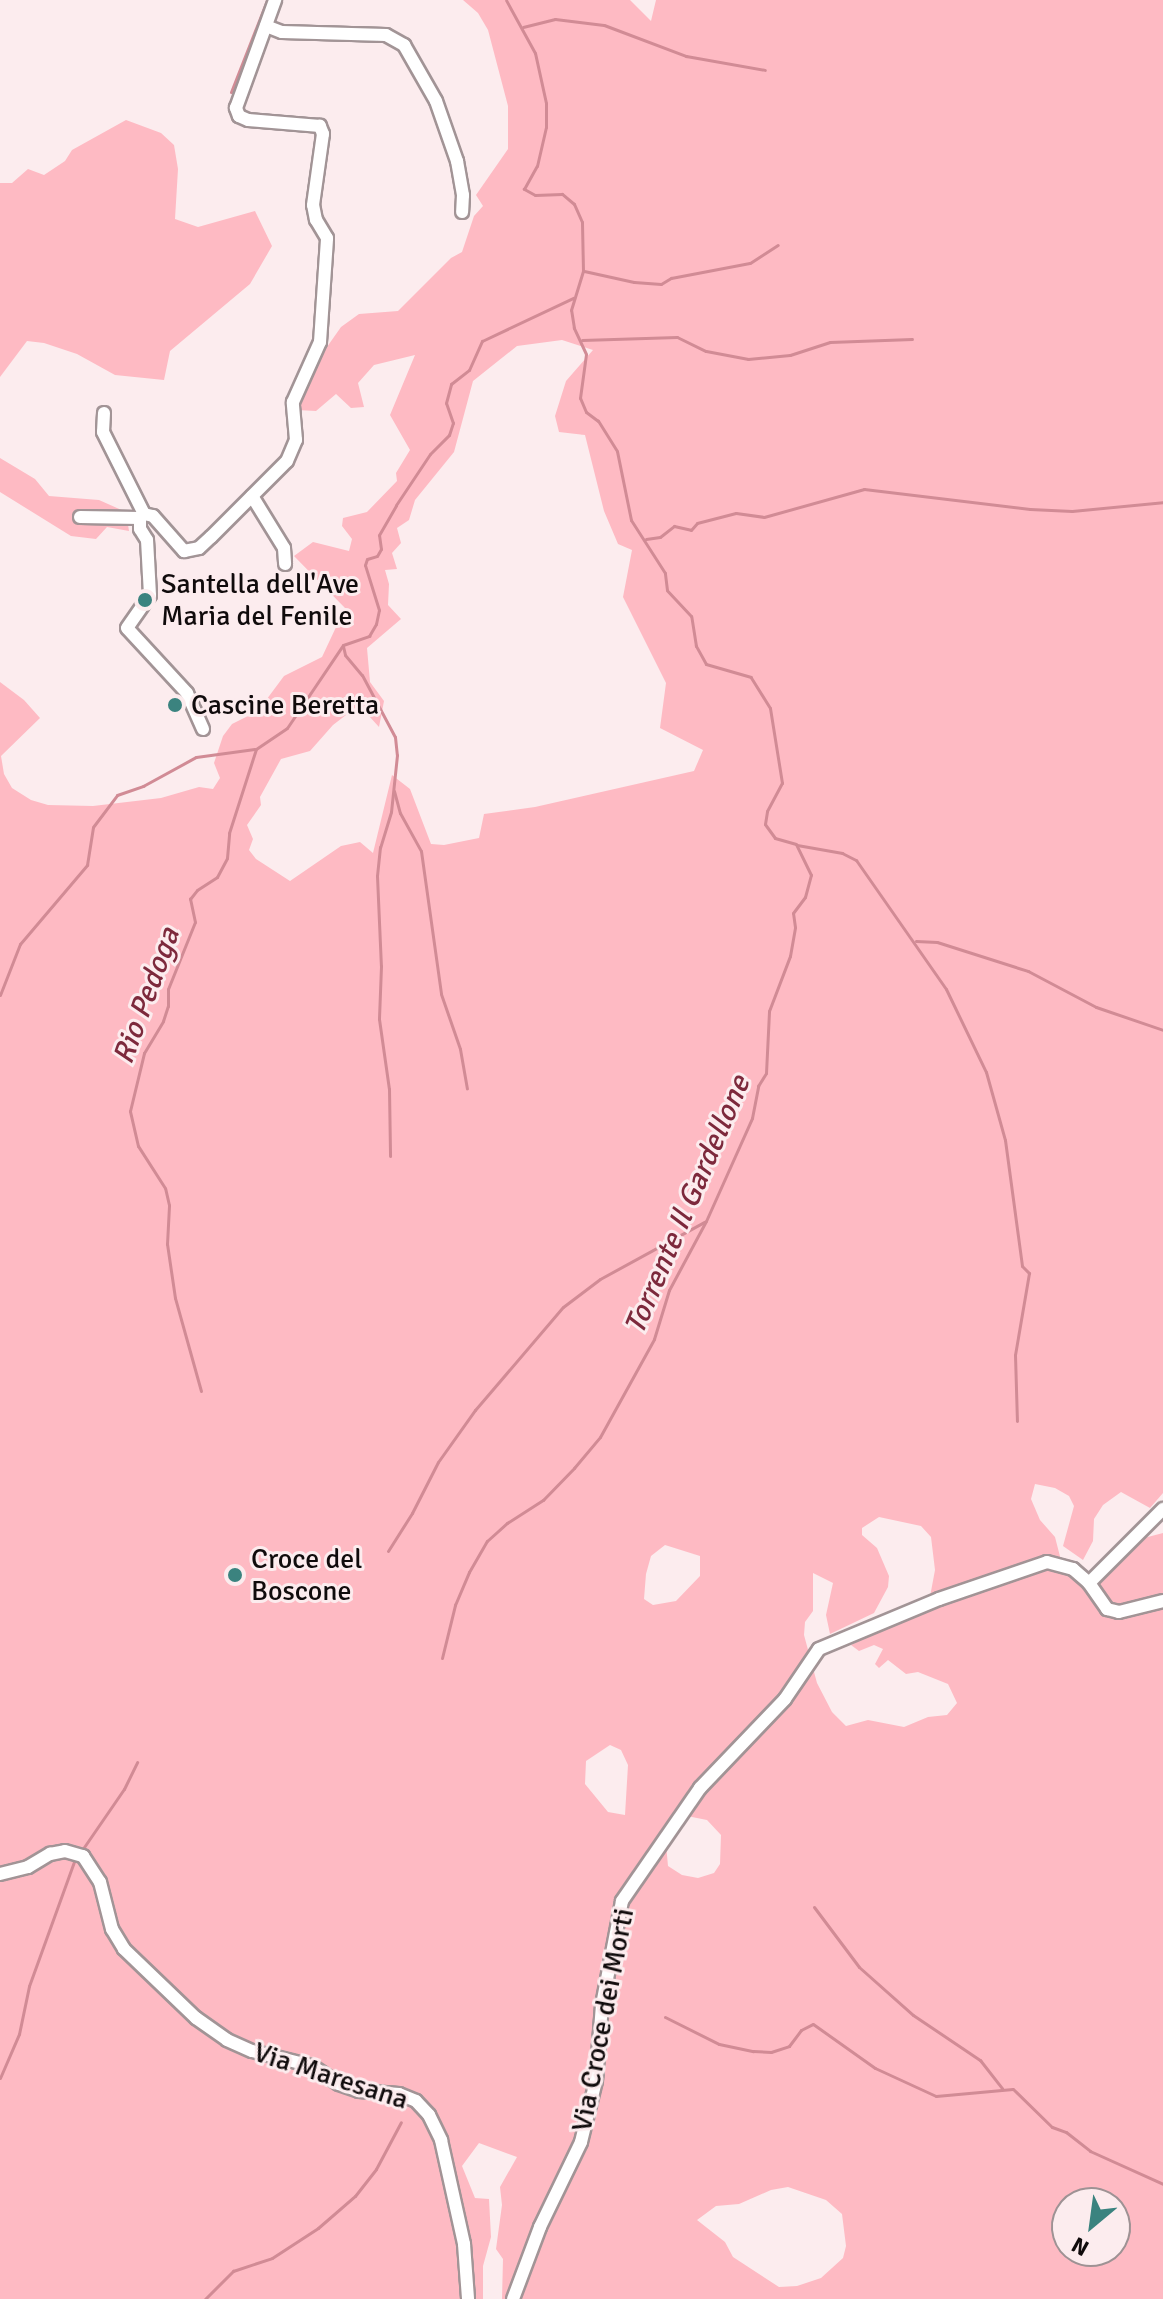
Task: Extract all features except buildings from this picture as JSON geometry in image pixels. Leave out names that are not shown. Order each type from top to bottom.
[{"type":"street","points":[[80,517],[142,516],[163,525],[184,551],[199,548],[287,461],[296,440],[293,402],[320,342],[327,238],[316,220],[313,205],[322,146],[320,126],[248,120],[239,116],[237,98],[275,0]]},
{"type":"street","points":[[266,26],[282,32],[386,35],[404,45],[436,101],[457,161],[463,195],[462,212]]},
{"type":"street","points":[[104,413],[103,432],[142,516],[140,529],[147,540],[150,595],[127,628],[187,693],[203,729]]},
{"type":"street","points":[[252,496],[284,548],[285,564]]},
{"type":"street","points":[[1089,1583],[1163,1509]]},
{"type":"street","name":"Via Croce dei Morti","points":[[513,2299],[540,2227],[581,2142],[596,2081],[602,2005],[622,1901],[700,1788],[785,1699],[819,1649],[939,1599],[1047,1562],[1073,1569],[1089,1583],[1098,1601],[1107,1609],[1119,1612],[1163,1601]]},
{"type":"street","name":"Via Maresana","points":[[0,1874],[28,1867],[50,1854],[65,1851],[83,1856],[100,1882],[112,1929],[124,1949],[196,2018],[227,2040],[252,2051],[312,2066],[339,2084],[359,2091],[399,2094],[416,2101],[429,2115],[441,2140],[464,2244],[468,2299]]},
{"type":"shaded area","points":[[463,0],[630,0],[651,21],[656,0],[1163,0],[1163,1493],[1150,1508],[1121,1492],[1103,1505],[1094,1519],[1093,1541],[1083,1560],[1063,1546],[1074,1506],[1069,1496],[1055,1488],[1035,1484],[1031,1499],[1040,1520],[1055,1537],[1064,1572],[1098,1586],[1127,1551],[1144,1538],[1163,1533],[1163,2299],[502,2299],[503,2259],[496,2249],[502,2205],[500,2187],[517,2157],[479,2143],[462,2166],[475,2198],[489,2199],[491,2237],[483,2266],[483,2299],[0,2299],[0,682],[24,700],[40,718],[1,756],[4,774],[12,788],[31,800],[48,805],[93,806],[161,798],[199,787],[213,789],[220,778],[214,763],[223,736],[232,724],[258,711],[284,676],[322,657],[345,608],[294,556],[313,542],[349,551],[352,539],[342,526],[343,518],[367,512],[397,481],[396,473],[410,450],[390,415],[415,355],[374,365],[358,383],[364,407],[351,408],[336,394],[316,411],[297,410],[308,374],[341,327],[359,314],[398,311],[451,258],[462,252],[474,216],[483,206],[476,195],[508,149],[508,106],[488,30],[478,13]],"holes":[[[562,340],[593,350],[566,381],[555,416],[559,432],[585,435],[604,511],[618,544],[632,550],[623,597],[666,683],[660,728],[703,750],[694,771],[535,807],[484,814],[479,838],[444,845],[431,844],[410,789],[392,775],[373,853],[360,842],[341,846],[290,881],[256,859],[249,850],[253,839],[247,825],[261,805],[260,797],[281,759],[310,751],[333,725],[359,705],[379,727],[384,701],[370,682],[367,648],[401,619],[388,605],[389,584],[385,570],[397,569],[392,553],[401,543],[397,528],[409,520],[415,500],[454,452],[473,381],[517,346]],[[879,1517],[921,1526],[931,1537],[935,1570],[929,1602],[851,1645],[859,1651],[874,1645],[883,1649],[875,1664],[879,1668],[888,1660],[906,1674],[918,1672],[948,1684],[957,1703],[947,1715],[928,1717],[904,1727],[868,1720],[846,1726],[832,1712],[817,1683],[804,1635],[805,1622],[813,1611],[813,1573],[833,1583],[826,1615],[830,1634],[874,1613],[888,1587],[889,1576],[877,1548],[862,1535],[862,1528]],[[665,1545],[700,1556],[700,1576],[676,1601],[653,1605],[644,1599],[651,1556]],[[610,1745],[621,1750],[628,1765],[625,1815],[608,1812],[585,1784],[586,1761]],[[687,1816],[707,1820],[721,1835],[720,1864],[714,1873],[698,1878],[682,1875],[668,1866],[666,1844]],[[788,2187],[826,2200],[842,2214],[846,2246],[843,2258],[821,2278],[797,2286],[779,2287],[733,2257],[725,2242],[697,2220],[716,2206],[739,2204],[771,2190]]]},
{"type":"shaded area","points":[[126,120],[161,133],[174,145],[178,169],[175,219],[198,227],[255,211],[272,246],[250,284],[170,351],[164,380],[115,375],[77,354],[27,341],[0,377],[0,183],[12,183],[28,169],[44,175],[65,161],[72,150]]},
{"type":"shaded area","points":[[0,458],[35,479],[49,496],[99,500],[126,512],[129,531],[107,527],[96,539],[71,536],[0,492]]},
{"type":"waterway","points":[[231,92],[267,0]]},
{"type":"waterway","name":"Torrente Il Gardellone","points":[[442,1658],[455,1605],[487,1541],[507,1523],[543,1500],[600,1437],[654,1339],[669,1290],[706,1221],[752,1118],[758,1086],[766,1073],[769,1011],[790,956],[795,927],[793,913],[805,897],[811,875],[796,844],[775,838],[765,824],[767,811],[782,783],[770,708],[751,677],[706,664],[696,646],[691,616],[667,590],[665,573],[631,520],[617,451],[598,421],[586,412],[580,398],[586,354],[574,328],[571,310],[583,271],[582,222],[574,204],[562,194],[535,195],[524,189],[537,166],[546,127],[546,103],[535,53],[506,0]]},
{"type":"waterway","points":[[523,27],[555,19],[604,25],[686,56],[765,70]]},
{"type":"waterway","points":[[584,271],[634,282],[661,284],[671,278],[750,263],[778,245]]},
{"type":"waterway","name":"Rio Pedoga","points":[[201,1391],[175,1298],[167,1244],[169,1205],[165,1188],[138,1146],[130,1111],[144,1053],[163,1021],[168,1006],[168,989],[195,922],[190,899],[197,890],[217,877],[227,858],[229,833],[256,749],[287,728],[343,645],[369,636],[376,624],[379,610],[365,565],[367,559],[377,556],[381,549],[379,535],[396,505],[430,454],[449,435],[453,423],[446,403],[451,384],[469,370],[482,341],[573,298]]},
{"type":"waterway","points":[[582,340],[677,337],[706,351],[748,359],[790,355],[830,342],[912,339]]},
{"type":"waterway","points":[[646,539],[660,537],[674,526],[691,530],[697,523],[736,513],[764,517],[864,489],[1030,509],[1072,511],[1163,502]]},
{"type":"waterway","points":[[343,646],[345,655],[362,675],[395,737],[397,755],[391,812],[380,847],[377,876],[381,966],[379,1019],[389,1089],[390,1156]]},
{"type":"waterway","points":[[0,995],[20,944],[87,865],[93,827],[117,795],[143,786],[196,757],[254,749]]},
{"type":"waterway","points":[[394,791],[400,813],[421,851],[441,994],[460,1049],[467,1088]]},
{"type":"waterway","points":[[797,845],[842,853],[856,860],[946,989],[986,1072],[1005,1140],[1022,1266],[1029,1273],[1015,1355],[1017,1421]]},
{"type":"waterway","points":[[916,941],[937,942],[1028,971],[1096,1007],[1163,1030]]},
{"type":"waterway","points":[[388,1551],[438,1462],[475,1410],[563,1307],[600,1279],[704,1222]]},
{"type":"waterway","points":[[82,1850],[124,1789],[137,1762]]},
{"type":"waterway","points":[[0,2078],[19,2034],[29,1986],[75,1859]]},
{"type":"waterway","points":[[814,1907],[859,1967],[913,2015],[980,2060],[1002,2088]]},
{"type":"waterway","points":[[665,2017],[719,2044],[771,2052],[789,2046],[801,2030],[813,2024],[875,2068],[936,2096],[1013,2089],[1052,2127],[1066,2132],[1090,2151],[1163,2184]]},
{"type":"waterway","points":[[205,2299],[233,2271],[272,2258],[318,2228],[355,2196],[376,2169],[401,2122]]},
{"type":"place","name":"Santella dell'Ave Maria del Fenile","points":[[145,600]]},
{"type":"place","name":"Cascine Beretta","points":[[175,705]]},
{"type":"place","name":"Croce del Boscone","points":[[235,1575]]}]
